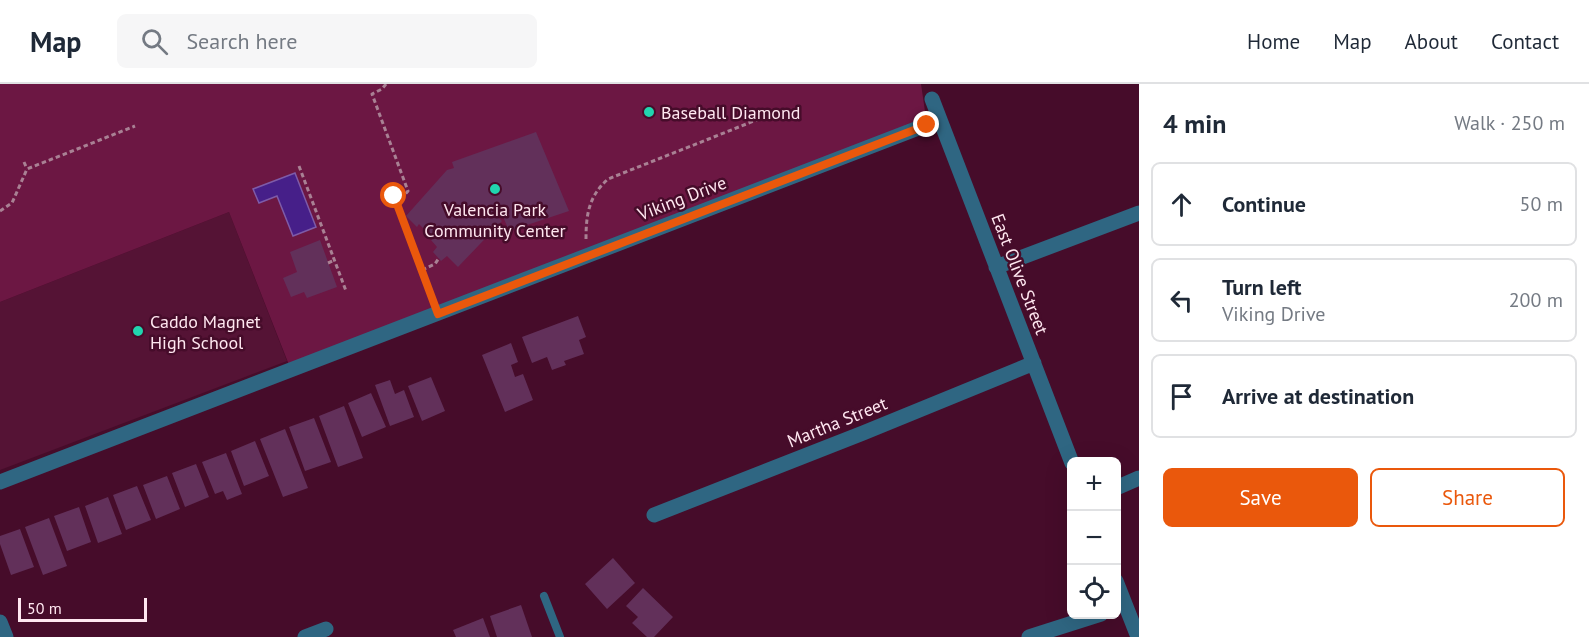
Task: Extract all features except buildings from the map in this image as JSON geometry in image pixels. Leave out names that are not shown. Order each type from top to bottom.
[{"type":"street","name":"East Olive Street","points":[[932,99],[1069,457]]},
{"type":"street","name":"Viking Drive","points":[[0,482],[939,120]]},
{"type":"street","points":[[996,267],[1139,213]]},
{"type":"street","name":"Martha Street","points":[[654,515],[1034,363]]},
{"type":"street","points":[[1121,486],[1139,478]]},
{"type":"street","points":[[1122,609],[1138,637]]},
{"type":"street","points":[[1029,637],[1088,619]]},
{"type":"street","points":[[0,622],[6,637]]},
{"type":"street","points":[[305,637],[326,629]]},
{"type":"lane","points":[[544,596],[560,637]]},
{"type":"path","points":[[386,84],[382,89],[372,93],[408,191],[397,204]]},
{"type":"path","points":[[586,241],[588,207],[596,191],[608,179],[764,117]]},
{"type":"path","points":[[0,211],[12,203],[27,169],[135,126]]},
{"type":"path","points":[[24,162],[27,169]]},
{"type":"path","points":[[299,166],[346,291]]},
{"type":"path","points":[[394,196],[438,314]]},
{"type":"path","points":[[422,270],[435,264],[439,258]]},
{"type":"path","points":[[328,263],[335,260]]},
{"type":"shaded area","points":[[0,84],[921,84],[927,125],[291,370],[229,212],[0,302]]},
{"type":"shaded area","points":[[295,173],[316,227],[293,236],[277,196],[259,203],[253,189]]},
{"type":"shaded area","name":"Caddo Magnet High School","points":[[229,212],[287,361],[0,470],[0,302]]},
{"type":"place","name":"Baseball Diamond","points":[[649,112]]},
{"type":"place","name":"Valencia Park Community Center","points":[[495,189]]},
{"type":"place","name":"Caddo Magnet High School","points":[[138,331]]},
{"type":"route","points":[[394,196],[438,314],[927,125]]}]
